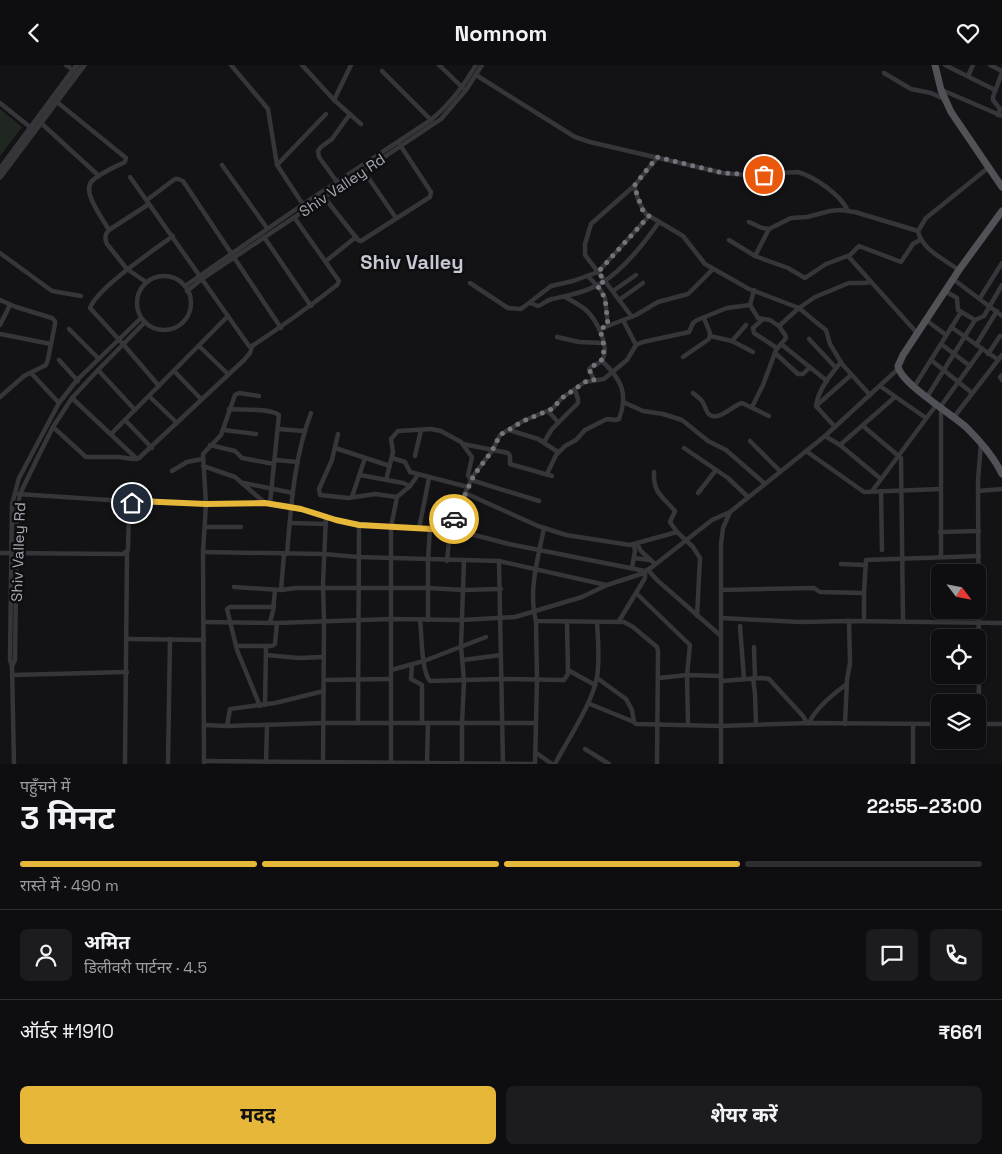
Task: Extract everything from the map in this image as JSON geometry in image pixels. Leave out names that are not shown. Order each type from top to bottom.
[{"type":"main road","points":[[935,65],[944,99],[960,127],[1002,187]]},
{"type":"main road","points":[[1001,468],[954,417],[914,387],[902,376],[898,369],[899,362],[917,333],[959,270],[1002,211]]},
{"type":"street","points":[[0,169],[75,68],[66,65]]},
{"type":"street","points":[[0,177],[84,65]]},
{"type":"street","points":[[231,65],[268,109],[277,165],[304,207]]},
{"type":"street","points":[[302,65],[334,100],[360,124]]},
{"type":"street","points":[[334,100],[351,65]]},
{"type":"street","points":[[439,65],[464,89]]},
{"type":"street","name":"Shiv Valley Rd","points":[[186,288],[231,253],[267,229],[324,197],[442,111],[464,89],[476,65]]},
{"type":"street","name":"Shiv Valley Rd","points":[[201,277],[234,258],[294,217],[337,182],[441,119],[482,65]]},
{"type":"street","points":[[945,65],[996,89]]},
{"type":"street","points":[[968,76],[973,65]]},
{"type":"street","points":[[941,90],[1000,115],[1000,109],[993,100],[1002,74],[990,65]]},
{"type":"street","points":[[382,71],[430,120]]},
{"type":"street","points":[[884,73],[911,89],[931,93],[944,99]]},
{"type":"street","points":[[476,75],[575,137],[723,173],[746,175],[798,172],[806,174],[838,198],[848,211]]},
{"type":"street","points":[[56,102],[125,156],[125,162],[99,176],[90,184],[89,193],[109,230]]},
{"type":"street","points":[[0,103],[30,127]]},
{"type":"street","points":[[277,165],[326,114]]},
{"type":"street","points":[[337,182],[319,157],[318,151],[332,139],[350,114]]},
{"type":"street","points":[[41,123],[99,176]]},
{"type":"street","points":[[324,197],[360,241],[430,197],[431,193],[399,144]]},
{"type":"street","points":[[632,317],[584,251],[588,229],[595,219],[634,186],[657,157]]},
{"type":"street","points":[[222,165],[267,229]]},
{"type":"street","points":[[959,270],[924,245],[918,231],[926,218],[988,168]]},
{"type":"street","points":[[363,170],[396,218]]},
{"type":"street","points":[[130,177],[247,345],[252,346]]},
{"type":"street","points":[[146,282],[127,269],[107,244],[106,235],[109,230],[148,202],[175,179],[180,179],[281,328]]},
{"type":"street","points":[[634,186],[643,211],[682,236],[702,261],[736,283],[799,308],[826,331],[830,344],[841,362],[870,395]]},
{"type":"street","points":[[749,222],[768,229],[791,218],[807,217],[830,211],[848,211],[918,231]]},
{"type":"street","points":[[470,283],[508,308],[522,309],[538,294],[551,286],[598,272],[649,216]]},
{"type":"street","points":[[53,427],[86,457],[137,459],[141,457],[248,357],[252,346],[281,328],[337,285],[339,281],[294,217]]},
{"type":"street","points":[[530,303],[538,306],[549,300],[565,297],[605,281],[630,257],[659,222]]},
{"type":"street","points":[[755,256],[767,235],[768,229]]},
{"type":"street","points":[[158,386],[90,308],[93,302],[127,269],[172,236]]},
{"type":"street","points":[[264,237],[311,306]]},
{"type":"street","points":[[326,261],[356,237]]},
{"type":"street","points":[[729,240],[755,256],[788,268],[802,277],[826,264],[848,256],[859,246],[901,262],[913,244],[920,239]]},
{"type":"street","points":[[0,253],[52,291],[81,296]]},
{"type":"street","points":[[848,256],[917,333]]},
{"type":"street","points":[[980,298],[1002,263]]},
{"type":"street","points":[[600,329],[632,317],[658,302],[688,294],[713,269]]},
{"type":"street","points":[[613,291],[636,275]]},
{"type":"street","points":[[169,276],[175,278],[186,288],[191,302],[186,319],[176,327],[163,330],[153,328],[143,320],[137,310],[137,296],[146,282],[155,277],[169,276]]},
{"type":"street","points":[[588,276],[597,285],[605,298],[608,325]]},
{"type":"street","points":[[953,279],[1002,316]]},
{"type":"street","points":[[780,327],[799,308],[815,297],[849,283],[871,282]]},
{"type":"street","points":[[619,300],[643,283]]},
{"type":"street","points":[[927,397],[976,320],[984,316],[1002,285]]},
{"type":"street","points":[[752,407],[776,351],[786,337],[780,327],[770,320],[758,318],[750,305],[754,290]]},
{"type":"street","points":[[945,291],[957,299],[957,307],[961,312],[976,320]]},
{"type":"street","points":[[565,297],[588,312],[600,329],[604,351],[602,361],[590,368],[594,380]]},
{"type":"street","points":[[0,300],[54,319],[56,324],[47,363],[24,376],[0,397]]},
{"type":"street","points":[[0,324],[10,305]]},
{"type":"street","points":[[447,561],[450,530],[465,493],[471,480],[492,451],[500,435],[528,419],[554,408],[562,398],[585,382],[602,380],[630,357],[636,345],[648,340],[689,332],[694,321],[727,308],[750,305]]},
{"type":"street","points":[[976,345],[997,311]]},
{"type":"street","points":[[914,387],[961,312]]},
{"type":"street","points":[[111,434],[228,317]]},
{"type":"street","points":[[704,318],[710,336]]},
{"type":"street","name":"Shiv Valley Rd","points":[[14,764],[12,666],[10,660],[11,553],[14,493],[19,477],[59,403],[77,381],[119,339],[143,320]]},
{"type":"street","name":"Shiv Valley Rd","points":[[12,666],[15,660],[18,553],[17,512],[20,494],[53,427],[72,398],[143,320]]},
{"type":"street","points":[[762,320],[753,327],[754,333],[760,339],[776,351],[798,374],[803,374],[810,367]]},
{"type":"street","points":[[926,320],[946,335]]},
{"type":"street","points":[[623,321],[636,345]]},
{"type":"street","points":[[732,341],[746,325]]},
{"type":"street","points":[[950,327],[997,359]]},
{"type":"street","points":[[69,329],[99,359]]},
{"type":"street","points":[[0,334],[51,344]]},
{"type":"street","points":[[988,353],[1002,335]]},
{"type":"street","points":[[710,336],[732,341],[752,352]]},
{"type":"street","points":[[683,357],[707,341],[710,336]]},
{"type":"street","points":[[557,337],[579,342],[604,343]]},
{"type":"street","points":[[809,339],[836,368]]},
{"type":"street","points":[[781,343],[827,381]]},
{"type":"street","points":[[820,351],[830,344]]},
{"type":"street","points":[[941,344],[970,366]]},
{"type":"street","points":[[199,346],[228,374]]},
{"type":"street","points":[[873,490],[926,418],[958,382],[982,349]]},
{"type":"street","points":[[954,417],[1002,354]]},
{"type":"street","points":[[59,360],[82,386]]},
{"type":"street","points":[[931,360],[972,393]]},
{"type":"street","points":[[463,444],[510,454],[509,463],[549,475],[558,452],[576,440],[585,429],[607,419],[617,420],[620,416],[623,389],[602,361]]},
{"type":"street","points":[[816,406],[827,381],[841,362]]},
{"type":"street","points":[[204,622],[277,623],[501,618],[515,617],[582,597],[607,585],[647,571],[712,520],[730,512],[835,427],[898,369]]},
{"type":"street","points":[[98,370],[135,410]]},
{"type":"street","points":[[174,371],[201,399]]},
{"type":"street","points":[[32,373],[59,403]]},
{"type":"street","points":[[816,406],[851,375]]},
{"type":"street","points":[[1002,375],[1000,377],[1002,380]]},
{"type":"street","points":[[880,386],[926,418]]},
{"type":"street","points":[[544,442],[558,422],[578,403],[574,390]]},
{"type":"street","points":[[259,396],[237,393],[229,409],[224,430],[205,451],[202,459],[206,504],[203,552],[204,763],[427,762],[535,764],[537,680],[534,583],[544,528]]},
{"type":"street","points":[[693,393],[700,399],[709,415],[712,416],[723,414],[739,403],[745,403],[769,416]]},
{"type":"street","points":[[149,396],[177,423]]},
{"type":"street","points":[[840,445],[895,397]]},
{"type":"street","points":[[72,398],[137,459]]},
{"type":"street","points":[[623,402],[643,411],[663,414],[687,423],[708,441],[726,450],[764,483]]},
{"type":"street","points":[[939,405],[940,557]]},
{"type":"street","points":[[816,406],[835,427]]},
{"type":"street","points":[[229,409],[261,411],[277,413],[279,415],[268,503]]},
{"type":"street","points":[[548,411],[558,422]]},
{"type":"street","points":[[281,590],[298,462],[304,431],[311,413]]},
{"type":"street","points":[[125,420],[152,447]]},
{"type":"street","points":[[863,426],[899,455],[902,465],[903,621]]},
{"type":"street","points":[[278,429],[304,431]]},
{"type":"street","points":[[386,480],[392,458],[391,439],[394,434],[403,430],[421,431],[435,429],[463,444],[472,457],[468,475],[471,480],[539,501]]},
{"type":"street","points":[[224,430],[256,434]]},
{"type":"street","points":[[510,430],[544,442],[558,452]]},
{"type":"street","points":[[415,456],[421,431]]},
{"type":"street","points":[[338,434],[319,494],[325,497],[352,497],[375,494],[397,497]]},
{"type":"street","points":[[825,435],[881,479]]},
{"type":"street","points":[[750,441],[780,471]]},
{"type":"street","points":[[978,694],[978,491],[980,443]]},
{"type":"street","points":[[210,445],[235,451],[242,458],[274,462],[298,462]]},
{"type":"street","points":[[335,448],[390,466]]},
{"type":"street","points":[[684,448],[728,478],[748,497]]},
{"type":"street","points":[[806,451],[864,492],[873,490],[941,489]]},
{"type":"street","points":[[352,497],[365,458]]},
{"type":"street","points":[[392,458],[405,462],[408,471],[418,475],[468,487]]},
{"type":"street","points":[[172,471],[187,462],[202,459]]},
{"type":"street","points":[[203,466],[228,474],[243,483],[268,503]]},
{"type":"street","points":[[698,493],[716,470]]},
{"type":"street","points":[[654,472],[656,489],[675,511],[670,522],[677,532],[694,547],[700,558],[697,616]]},
{"type":"street","points":[[360,475],[410,486]]},
{"type":"street","points":[[391,763],[391,527],[397,497],[410,486],[418,475]]},
{"type":"street","points":[[419,529],[429,478]]},
{"type":"street","points":[[243,483],[293,493]]},
{"type":"street","points":[[978,491],[1002,489]]},
{"type":"street","points":[[881,491],[882,550]]},
{"type":"street","points":[[14,493],[132,503],[138,501],[206,504],[268,503],[291,506],[359,525],[450,530],[647,571],[721,636]]},
{"type":"street","points":[[465,493],[544,528],[566,535],[630,545],[677,532]]},
{"type":"street","points":[[125,764],[127,552],[129,546],[129,509],[132,503]]},
{"type":"street","points":[[721,764],[721,544],[723,527],[730,512]]},
{"type":"street","points":[[323,763],[323,589],[326,516]]},
{"type":"street","points":[[290,523],[326,524]]},
{"type":"street","points":[[358,723],[357,620],[359,525]]},
{"type":"street","points":[[205,527],[241,527]]},
{"type":"street","points":[[428,620],[430,529]]},
{"type":"street","points":[[940,532],[979,531]]},
{"type":"street","points":[[632,568],[636,544]]},
{"type":"street","points":[[636,544],[655,564]]},
{"type":"street","points":[[0,553],[120,554],[127,552]]},
{"type":"street","points":[[203,552],[324,554],[447,561],[499,561],[607,585]]},
{"type":"street","points":[[634,557],[650,560]]},
{"type":"street","points":[[864,621],[866,560],[979,557]]},
{"type":"street","points":[[462,763],[464,561]]},
{"type":"street","points":[[499,561],[503,763]]},
{"type":"street","points":[[841,564],[865,565]]},
{"type":"street","points":[[619,621],[645,578],[647,571]]},
{"type":"street","points":[[234,587],[275,590],[296,588],[500,589]]},
{"type":"street","points":[[721,590],[814,589],[820,592],[864,593]]},
{"type":"street","points":[[270,622],[274,607],[275,590]]},
{"type":"street","points":[[636,593],[689,643],[687,675],[688,724]]},
{"type":"street","points":[[262,705],[236,646],[227,611],[228,608],[274,607]]},
{"type":"street","points":[[721,618],[800,622],[903,621],[1002,623]]},
{"type":"street","points":[[420,620],[424,661],[430,681],[564,680],[568,670],[567,622]]},
{"type":"street","points":[[536,621],[619,621],[628,623],[657,647],[659,678],[658,764]]},
{"type":"street","points":[[845,723],[850,663],[849,621]]},
{"type":"street","points":[[535,752],[553,764],[581,717],[597,678],[598,622]]},
{"type":"street","points":[[236,646],[272,646],[274,644],[277,623]]},
{"type":"street","points":[[740,626],[744,679]]},
{"type":"street","points":[[391,670],[424,661],[486,637]]},
{"type":"street","points":[[127,639],[204,640]]},
{"type":"street","points":[[168,764],[170,639]]},
{"type":"street","points":[[262,705],[266,646]]},
{"type":"street","points":[[754,647],[756,725]]},
{"type":"street","points":[[266,655],[323,657]]},
{"type":"street","points":[[463,660],[501,655]]},
{"type":"street","points":[[412,664],[411,679],[422,685],[422,723]]},
{"type":"street","points":[[568,670],[595,685]]},
{"type":"street","points":[[12,675],[126,672]]},
{"type":"street","points":[[659,678],[687,675],[769,679],[808,723]]},
{"type":"street","points":[[597,678],[626,699],[632,710],[634,722]]},
{"type":"street","points":[[324,680],[391,679]]},
{"type":"street","points":[[808,723],[812,716],[827,701],[847,684]]},
{"type":"street","points":[[227,726],[230,709],[262,705],[324,691]]},
{"type":"street","points":[[590,704],[636,724],[720,726],[808,723],[931,724]]},
{"type":"street","points":[[427,762],[428,723]]},
{"type":"street","points":[[204,725],[535,723]]},
{"type":"street","points":[[913,724],[913,764]]},
{"type":"street","points":[[986,724],[1002,724]]},
{"type":"street","points":[[266,762],[267,725]]},
{"type":"street","points":[[585,749],[609,764]]},
{"type":"shaded area","points":[[0,109],[22,127],[0,156]]},
{"type":"way so far","points":[[454,519],[474,475],[492,451],[500,435],[533,416],[552,409],[562,398],[585,382],[594,380],[589,369],[602,361],[604,357],[604,346],[600,329],[608,325],[605,298],[597,285],[605,281],[598,272],[649,216],[643,211],[634,186],[657,157],[723,173],[764,175]]},
{"type":"district","name":"Shiv Valley","points":[[412,262]]},
{"type":"route","points":[[132,503],[138,501],[206,504],[265,503],[291,506],[347,523],[419,529],[450,530],[454,519]]}]
